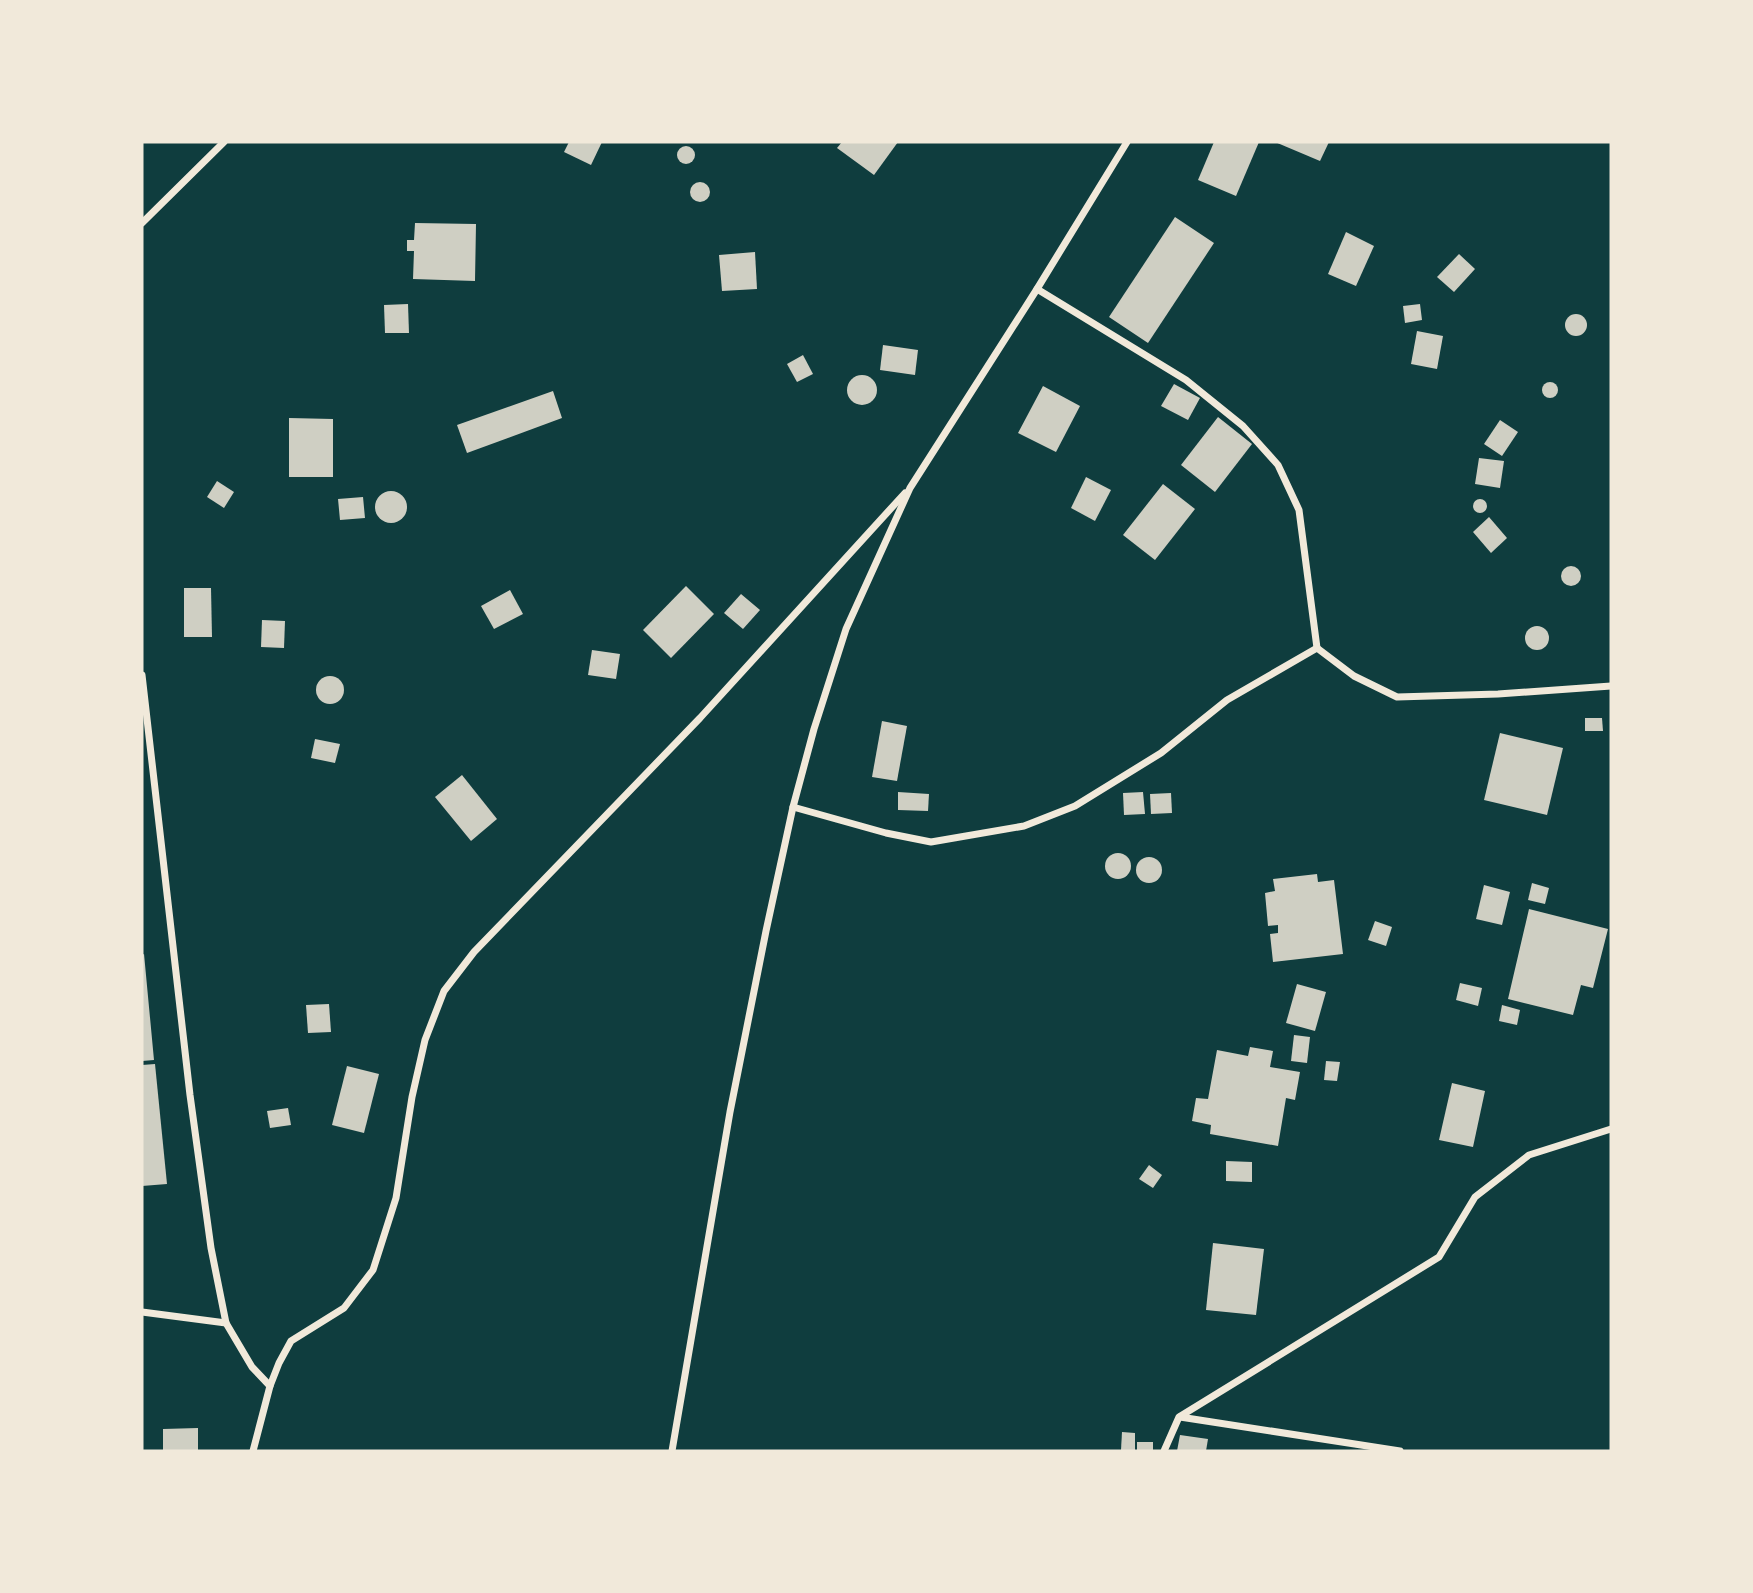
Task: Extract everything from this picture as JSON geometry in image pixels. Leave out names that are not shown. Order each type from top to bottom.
[{"type":"street","points":[[142,223],[224,142]]},
{"type":"street","points":[[672,1451],[730,1112],[793,807],[814,729],[846,629],[910,488],[1127,142]]},
{"type":"street","points":[[1037,289],[1186,380],[1243,426],[1278,465],[1299,510],[1317,648],[1354,676],[1397,697],[1498,694],[1611,686]]},
{"type":"street","points":[[253,1451],[270,1387],[291,1341],[344,1308],[373,1270],[396,1198],[412,1097],[425,1040],[444,991],[474,952],[700,719],[910,488]]},
{"type":"street","points":[[793,807],[931,842],[1024,826],[1074,806],[1161,753],[1227,699],[1317,648]]},
{"type":"street","points":[[142,675],[190,1095],[211,1248],[226,1323],[252,1367],[270,1387]]},
{"type":"street","points":[[1164,1451],[1179,1417],[1439,1257],[1475,1197],[1529,1155],[1611,1129]]},
{"type":"street","points":[[142,1312],[226,1323]]},
{"type":"street","points":[[1179,1417],[1400,1451]]},
{"type":"building","points":[[569,142],[602,142],[591,165],[564,152]]},
{"type":"building","points":[[842,142],[898,142],[874,175],[837,148]]},
{"type":"building","points":[[1214,142],[1259,142],[1236,196],[1198,180]]},
{"type":"building","points":[[1275,142],[1329,142],[1320,161]]},
{"type":"building","points":[[686,146],[692,149],[695,155],[692,161],[686,164],[680,161],[677,155],[680,149]]},
{"type":"building","points":[[700,182],[707,185],[710,192],[707,199],[700,202],[693,199],[690,192],[693,185]]},
{"type":"building","points":[[1175,217],[1214,243],[1148,343],[1109,317]]},
{"type":"building","points":[[415,223],[476,224],[475,281],[413,279],[414,251],[407,251],[407,240],[414,240]]},
{"type":"building","points":[[1346,232],[1374,246],[1356,286],[1328,274]]},
{"type":"building","points":[[755,252],[757,289],[722,291],[719,255]]},
{"type":"building","points":[[1459,254],[1475,269],[1454,292],[1437,277]]},
{"type":"building","points":[[408,304],[409,333],[385,333],[384,305]]},
{"type":"building","points":[[1420,304],[1422,320],[1405,323],[1403,306]]},
{"type":"building","points":[[1576,314],[1584,317],[1587,325],[1584,333],[1576,336],[1568,333],[1565,325],[1568,317]]},
{"type":"building","points":[[1417,331],[1443,336],[1437,369],[1411,364]]},
{"type":"building","points":[[883,345],[918,350],[915,375],[880,370]]},
{"type":"building","points":[[803,355],[813,374],[797,382],[787,364]]},
{"type":"building","points":[[862,375],[873,379],[877,390],[873,401],[862,405],[851,401],[847,390],[851,379]]},
{"type":"building","points":[[1547,382],[1553,382],[1558,390],[1556,396],[1547,398],[1542,393],[1542,387]]},
{"type":"building","points":[[1174,384],[1200,398],[1188,420],[1161,406]]},
{"type":"building","points":[[1043,386],[1080,406],[1056,452],[1018,433]]},
{"type":"building","points":[[553,391],[562,418],[467,453],[457,425]]},
{"type":"building","points":[[1218,417],[1252,444],[1215,492],[1181,465]]},
{"type":"building","points":[[289,418],[333,419],[333,477],[289,477]]},
{"type":"building","points":[[1500,420],[1518,432],[1502,456],[1484,444]]},
{"type":"building","points":[[1479,458],[1504,461],[1500,488],[1475,484]]},
{"type":"building","points":[[1086,477],[1111,490],[1095,521],[1071,508]]},
{"type":"building","points":[[217,481],[234,492],[224,508],[207,497]]},
{"type":"building","points":[[1163,484],[1195,509],[1155,560],[1123,535]]},
{"type":"building","points":[[391,491],[402,496],[407,507],[402,518],[391,523],[380,518],[375,507],[380,496]]},
{"type":"building","points":[[363,497],[365,518],[340,520],[338,499]]},
{"type":"building","points":[[1480,499],[1485,501],[1485,511],[1480,513],[1475,511],[1473,506],[1475,501]]},
{"type":"building","points":[[1489,517],[1507,538],[1491,553],[1473,532]]},
{"type":"building","points":[[1567,566],[1575,566],[1581,576],[1575,586],[1567,586],[1561,580],[1561,572]]},
{"type":"building","points":[[686,586],[714,614],[671,658],[643,630]]},
{"type":"building","points":[[184,588],[211,588],[212,637],[184,637]]},
{"type":"building","points":[[510,590],[523,614],[494,629],[481,606]]},
{"type":"building","points":[[741,594],[760,610],[743,629],[724,613]]},
{"type":"building","points":[[262,620],[285,621],[284,648],[261,647]]},
{"type":"building","points":[[1532,626],[1542,626],[1549,633],[1549,643],[1542,650],[1532,650],[1525,643],[1525,633]]},
{"type":"building","points":[[592,650],[620,654],[616,679],[588,675]]},
{"type":"building","points":[[330,676],[340,680],[344,690],[340,700],[330,704],[320,700],[316,690],[320,680]]},
{"type":"building","points":[[1585,718],[1602,718],[1603,731],[1585,731]]},
{"type":"building","points":[[882,721],[907,726],[897,781],[872,777]]},
{"type":"building","points":[[1500,733],[1563,748],[1547,815],[1484,800]]},
{"type":"building","points":[[315,739],[340,744],[335,763],[311,758]]},
{"type":"building","points":[[462,775],[497,819],[471,841],[435,797]]},
{"type":"building","points":[[898,792],[929,794],[928,811],[898,810]]},
{"type":"building","points":[[1143,792],[1145,814],[1124,815],[1123,793]]},
{"type":"building","points":[[1171,793],[1172,813],[1151,814],[1150,794]]},
{"type":"building","points":[[1118,853],[1127,857],[1131,866],[1127,875],[1118,879],[1109,875],[1105,866],[1109,857]]},
{"type":"building","points":[[1149,857],[1158,861],[1162,870],[1158,879],[1149,883],[1140,879],[1136,870],[1140,861]]},
{"type":"building","points":[[1317,874],[1318,882],[1334,880],[1343,954],[1273,962],[1270,934],[1278,933],[1278,925],[1268,926],[1265,893],[1275,891],[1273,879]]},
{"type":"building","points":[[1532,883],[1549,888],[1545,904],[1528,900]]},
{"type":"building","points":[[1484,885],[1510,892],[1502,925],[1476,919]]},
{"type":"building","points":[[1529,909],[1608,929],[1593,988],[1581,985],[1573,1015],[1508,999]]},
{"type":"building","points":[[1375,921],[1392,927],[1386,946],[1368,940]]},
{"type":"building","points":[[144,954],[154,1060],[142,1061],[142,955]]},
{"type":"building","points":[[1460,983],[1482,988],[1478,1006],[1456,1000]]},
{"type":"building","points":[[1297,984],[1326,992],[1315,1031],[1286,1023]]},
{"type":"building","points":[[329,1004],[331,1032],[308,1033],[306,1005]]},
{"type":"building","points":[[1502,1005],[1520,1010],[1517,1025],[1499,1021]]},
{"type":"building","points":[[1294,1035],[1310,1037],[1307,1063],[1291,1061]]},
{"type":"building","points":[[1250,1047],[1273,1051],[1270,1067],[1300,1072],[1295,1100],[1286,1098],[1278,1146],[1210,1134],[1211,1125],[1192,1121],[1196,1098],[1208,1099],[1217,1050],[1248,1056]]},
{"type":"building","points":[[1326,1061],[1340,1062],[1337,1081],[1324,1080]]},
{"type":"building","points":[[155,1064],[167,1184],[142,1186],[142,1065]]},
{"type":"building","points":[[347,1066],[379,1074],[364,1133],[332,1125]]},
{"type":"building","points":[[1452,1083],[1485,1091],[1473,1147],[1439,1140]]},
{"type":"building","points":[[288,1108],[291,1125],[270,1128],[267,1111]]},
{"type":"building","points":[[1226,1161],[1252,1162],[1252,1182],[1226,1181]]},
{"type":"building","points":[[1149,1165],[1162,1175],[1153,1188],[1139,1179]]},
{"type":"building","points":[[1213,1243],[1264,1249],[1256,1315],[1206,1310]]},
{"type":"building","points":[[198,1428],[198,1451],[163,1451],[163,1429]]},
{"type":"building","points":[[1122,1432],[1135,1433],[1135,1451],[1121,1450]]},
{"type":"building","points":[[1180,1435],[1208,1439],[1206,1451],[1177,1451]]},
{"type":"building","points":[[1137,1442],[1153,1442],[1153,1451],[1137,1451]]}]
